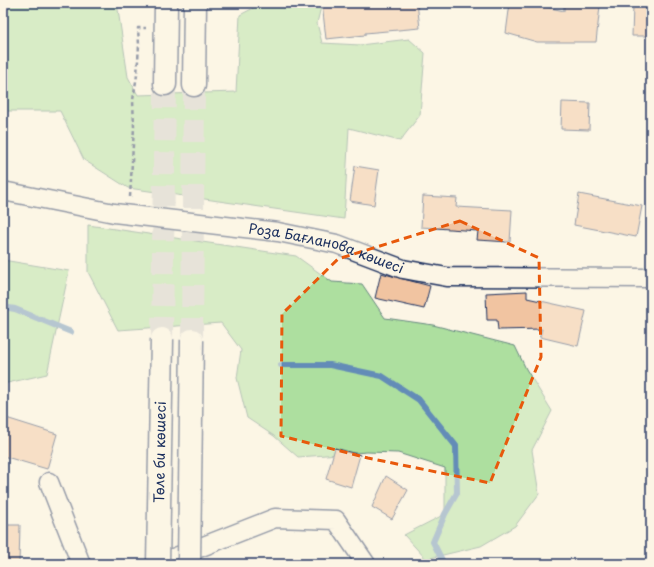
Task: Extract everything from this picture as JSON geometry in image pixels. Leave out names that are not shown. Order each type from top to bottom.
[{"type":"main road","points":[[165,84],[166,3]]},
{"type":"main road","points":[[194,85],[195,3]]},
{"type":"main road","name":"Төле би көшесі","points":[[158,564],[162,339]]},
{"type":"main road","points":[[189,564],[192,340]]},
{"type":"street","name":"Роза Бағланова көшесі","points":[[3,191],[129,215],[278,232],[337,244],[403,269],[447,277],[651,278]]},
{"type":"street","points":[[49,482],[81,564]]},
{"type":"street","points":[[158,564],[275,518],[336,520],[366,564]]},
{"type":"path","points":[[129,215],[132,169],[133,100],[138,68],[138,28],[148,28]]},
{"type":"highlighted area","points":[[460,221],[539,258],[541,357],[490,483],[368,458],[281,436],[282,314],[338,259]]},
{"type":"green space","points":[[3,3],[117,3],[128,77],[138,95],[236,92],[240,15],[263,3],[322,3],[317,23],[322,43],[360,45],[409,39],[425,53],[420,115],[400,141],[349,128],[344,219],[128,188],[84,160],[60,111],[3,111]]},
{"type":"green space","points":[[88,225],[296,256],[332,282],[362,284],[385,318],[433,325],[515,346],[526,369],[552,411],[532,450],[539,494],[515,526],[481,546],[426,559],[404,535],[445,514],[445,468],[398,453],[367,452],[298,457],[274,436],[247,418],[237,378],[241,350],[221,323],[118,330],[88,272]]},
{"type":"green space","points":[[3,260],[69,271],[47,374],[3,384]]},
{"type":"building","points":[[322,3],[417,3],[420,28],[365,33],[365,35],[326,39]]},
{"type":"building","points":[[510,3],[528,3],[564,11],[564,6],[600,6],[596,42],[537,42],[506,33]]},
{"type":"building","points":[[633,6],[651,6],[651,36],[632,36]]},
{"type":"building","points":[[562,102],[590,103],[589,130],[561,129]]},
{"type":"building","points":[[355,166],[379,170],[374,205],[350,201]]},
{"type":"building","points":[[579,194],[642,206],[636,237],[574,225]]},
{"type":"building","points":[[423,196],[457,198],[456,207],[512,210],[510,242],[477,240],[478,231],[421,227]]},
{"type":"building","points":[[381,273],[430,286],[424,309],[375,298]]},
{"type":"building","points":[[527,291],[527,298],[586,311],[578,346],[540,337],[542,329],[498,330],[497,320],[487,320],[486,293]]},
{"type":"building","points":[[3,417],[57,434],[47,469],[3,456]]},
{"type":"building","points":[[335,448],[360,455],[351,487],[326,479]]},
{"type":"building","points":[[386,476],[408,490],[392,519],[372,507]]},
{"type":"building","points":[[3,525],[20,525],[19,564],[3,564]]},
{"type":"waterway","points":[[3,307],[15,309],[71,332]]},
{"type":"waterway","points":[[281,365],[330,365],[382,376],[419,400],[456,446],[457,493],[445,514],[433,542],[444,564]]},
{"type":"tunnel","points":[[162,339],[165,84]]},
{"type":"tunnel","points":[[192,340],[194,85]]}]
